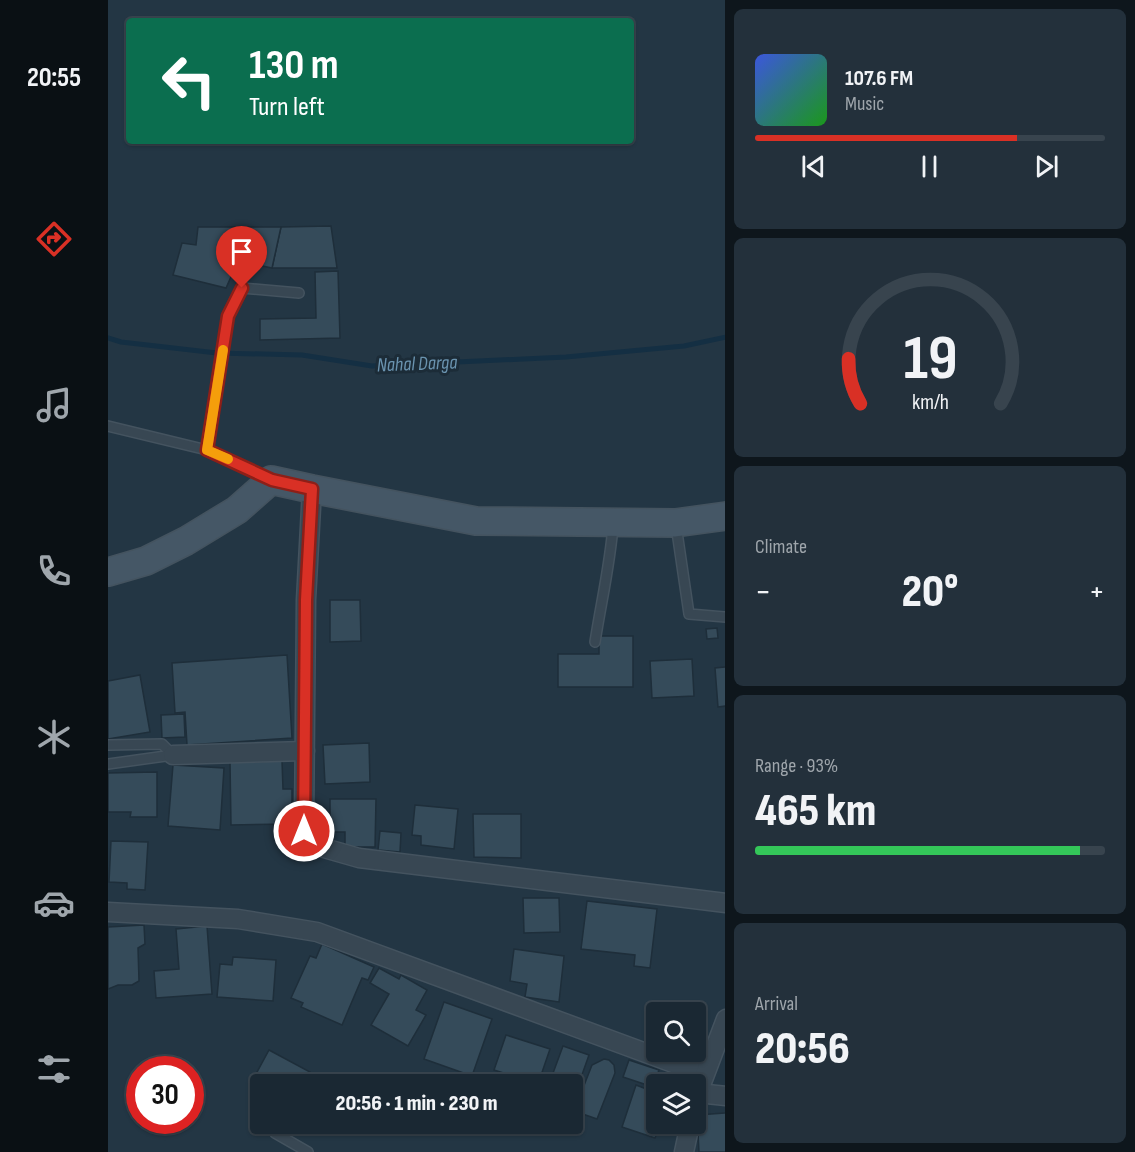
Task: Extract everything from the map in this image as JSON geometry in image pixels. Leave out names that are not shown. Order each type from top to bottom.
[{"type":"street","points":[[108,572],[146,561],[186,541],[237,510],[272,480],[476,521],[675,523],[725,516]]},
{"type":"street","points":[[312,489],[306,600],[304,831],[324,848],[359,858],[725,903]]},
{"type":"street","points":[[174,755],[305,751]]},
{"type":"street","points":[[108,912],[238,919],[317,932],[703,1074],[725,1021]]},
{"type":"street","points":[[706,1096],[725,1096]]},
{"type":"street","points":[[684,1152],[688,1134]]},
{"type":"lane","points":[[207,450],[228,316],[242,288],[299,293]]},
{"type":"lane","points":[[108,426],[207,450],[272,480]]},
{"type":"lane","points":[[595,642],[610,558],[613,523]]},
{"type":"lane","points":[[675,523],[689,614],[725,617]]},
{"type":"lane","points":[[108,745],[162,744],[174,755]]},
{"type":"lane","points":[[108,764],[174,755]]},
{"type":"lane","points":[[277,1134],[308,1152]]},
{"type":"building","points":[[331,226],[337,268],[272,268],[281,227]]},
{"type":"building","points":[[198,227],[281,227],[272,268],[238,261],[226,288],[173,275],[182,243],[196,245]]},
{"type":"building","points":[[338,271],[340,338],[260,340],[260,319],[316,318],[315,272]]},
{"type":"building","points":[[330,600],[360,600],[361,641],[330,642]]},
{"type":"building","points":[[717,628],[718,638],[707,639],[706,629]]},
{"type":"building","points":[[599,636],[633,636],[633,687],[558,687],[558,654],[599,654]]},
{"type":"building","points":[[287,655],[292,738],[187,745],[185,712],[175,713],[172,663]]},
{"type":"building","points":[[692,659],[694,696],[652,698],[650,661]]},
{"type":"building","points":[[725,667],[725,706],[718,707],[715,668]]},
{"type":"building","points":[[140,675],[150,732],[108,739],[108,681]]},
{"type":"building","points":[[184,714],[185,737],[162,738],[161,715]]},
{"type":"building","points":[[369,743],[370,782],[325,784],[323,745]]},
{"type":"building","points":[[282,761],[283,789],[292,789],[292,824],[231,825],[230,762]]},
{"type":"building","points":[[173,765],[224,768],[220,830],[168,826]]},
{"type":"building","points":[[157,772],[157,817],[130,817],[131,812],[108,812],[108,773]]},
{"type":"building","points":[[330,799],[376,799],[375,847],[345,847],[345,832],[330,832]]},
{"type":"building","points":[[415,805],[458,809],[454,849],[421,845],[421,836],[412,835]]},
{"type":"building","points":[[473,814],[521,814],[521,858],[474,857]]},
{"type":"building","points":[[380,831],[401,833],[400,852],[378,850]]},
{"type":"building","points":[[111,841],[148,842],[145,890],[127,889],[127,883],[109,882]]},
{"type":"building","points":[[523,898],[559,898],[560,932],[524,933]]},
{"type":"building","points":[[587,901],[657,909],[650,968],[634,966],[635,955],[581,949]]},
{"type":"building","points":[[144,925],[145,944],[138,948],[139,981],[132,985],[118,985],[108,989],[108,927]]},
{"type":"building","points":[[207,926],[212,994],[156,998],[154,971],[179,969],[176,929]]},
{"type":"building","points":[[322,944],[374,967],[368,980],[362,978],[342,1025],[301,1007],[303,1003],[291,998],[310,956],[316,958]]},
{"type":"building","points":[[514,949],[564,956],[559,1002],[525,997],[527,984],[510,981]]},
{"type":"building","points":[[233,957],[276,960],[273,1001],[217,997],[220,964],[232,965]]},
{"type":"building","points":[[379,968],[399,979],[401,975],[427,990],[416,1010],[426,1015],[408,1046],[371,1025],[389,994],[370,983]]},
{"type":"building","points":[[444,1002],[492,1019],[473,1074],[466,1074],[424,1059]]},
{"type":"building","points":[[506,1035],[550,1049],[541,1074],[507,1074],[494,1070]]},
{"type":"building","points":[[563,1046],[589,1055],[582,1074],[553,1074]]},
{"type":"building","points":[[269,1050],[310,1072],[309,1074],[256,1074]]},
{"type":"building","points":[[604,1059],[609,1060],[614,1065],[615,1073],[597,1119],[583,1114],[583,1088],[592,1065]]},
{"type":"building","points":[[629,1060],[659,1070],[658,1074],[646,1074],[646,1085],[623,1077]]},
{"type":"building","points":[[636,1085],[646,1089],[646,1134],[656,1134],[655,1138],[622,1127]]},
{"type":"building","points":[[725,1113],[725,1152],[699,1152],[698,1134],[706,1134],[706,1114]]},
{"type":"waterway","name":"Nahal Darga","points":[[108,338],[121,342],[217,353],[302,355],[372,366],[566,357],[684,346],[725,337]]},
{"type":"slow traffic","points":[[223,350],[207,450],[228,459]]},
{"type":"route","points":[[242,288],[228,316],[207,450],[272,480],[312,489],[306,600],[304,831]]}]
